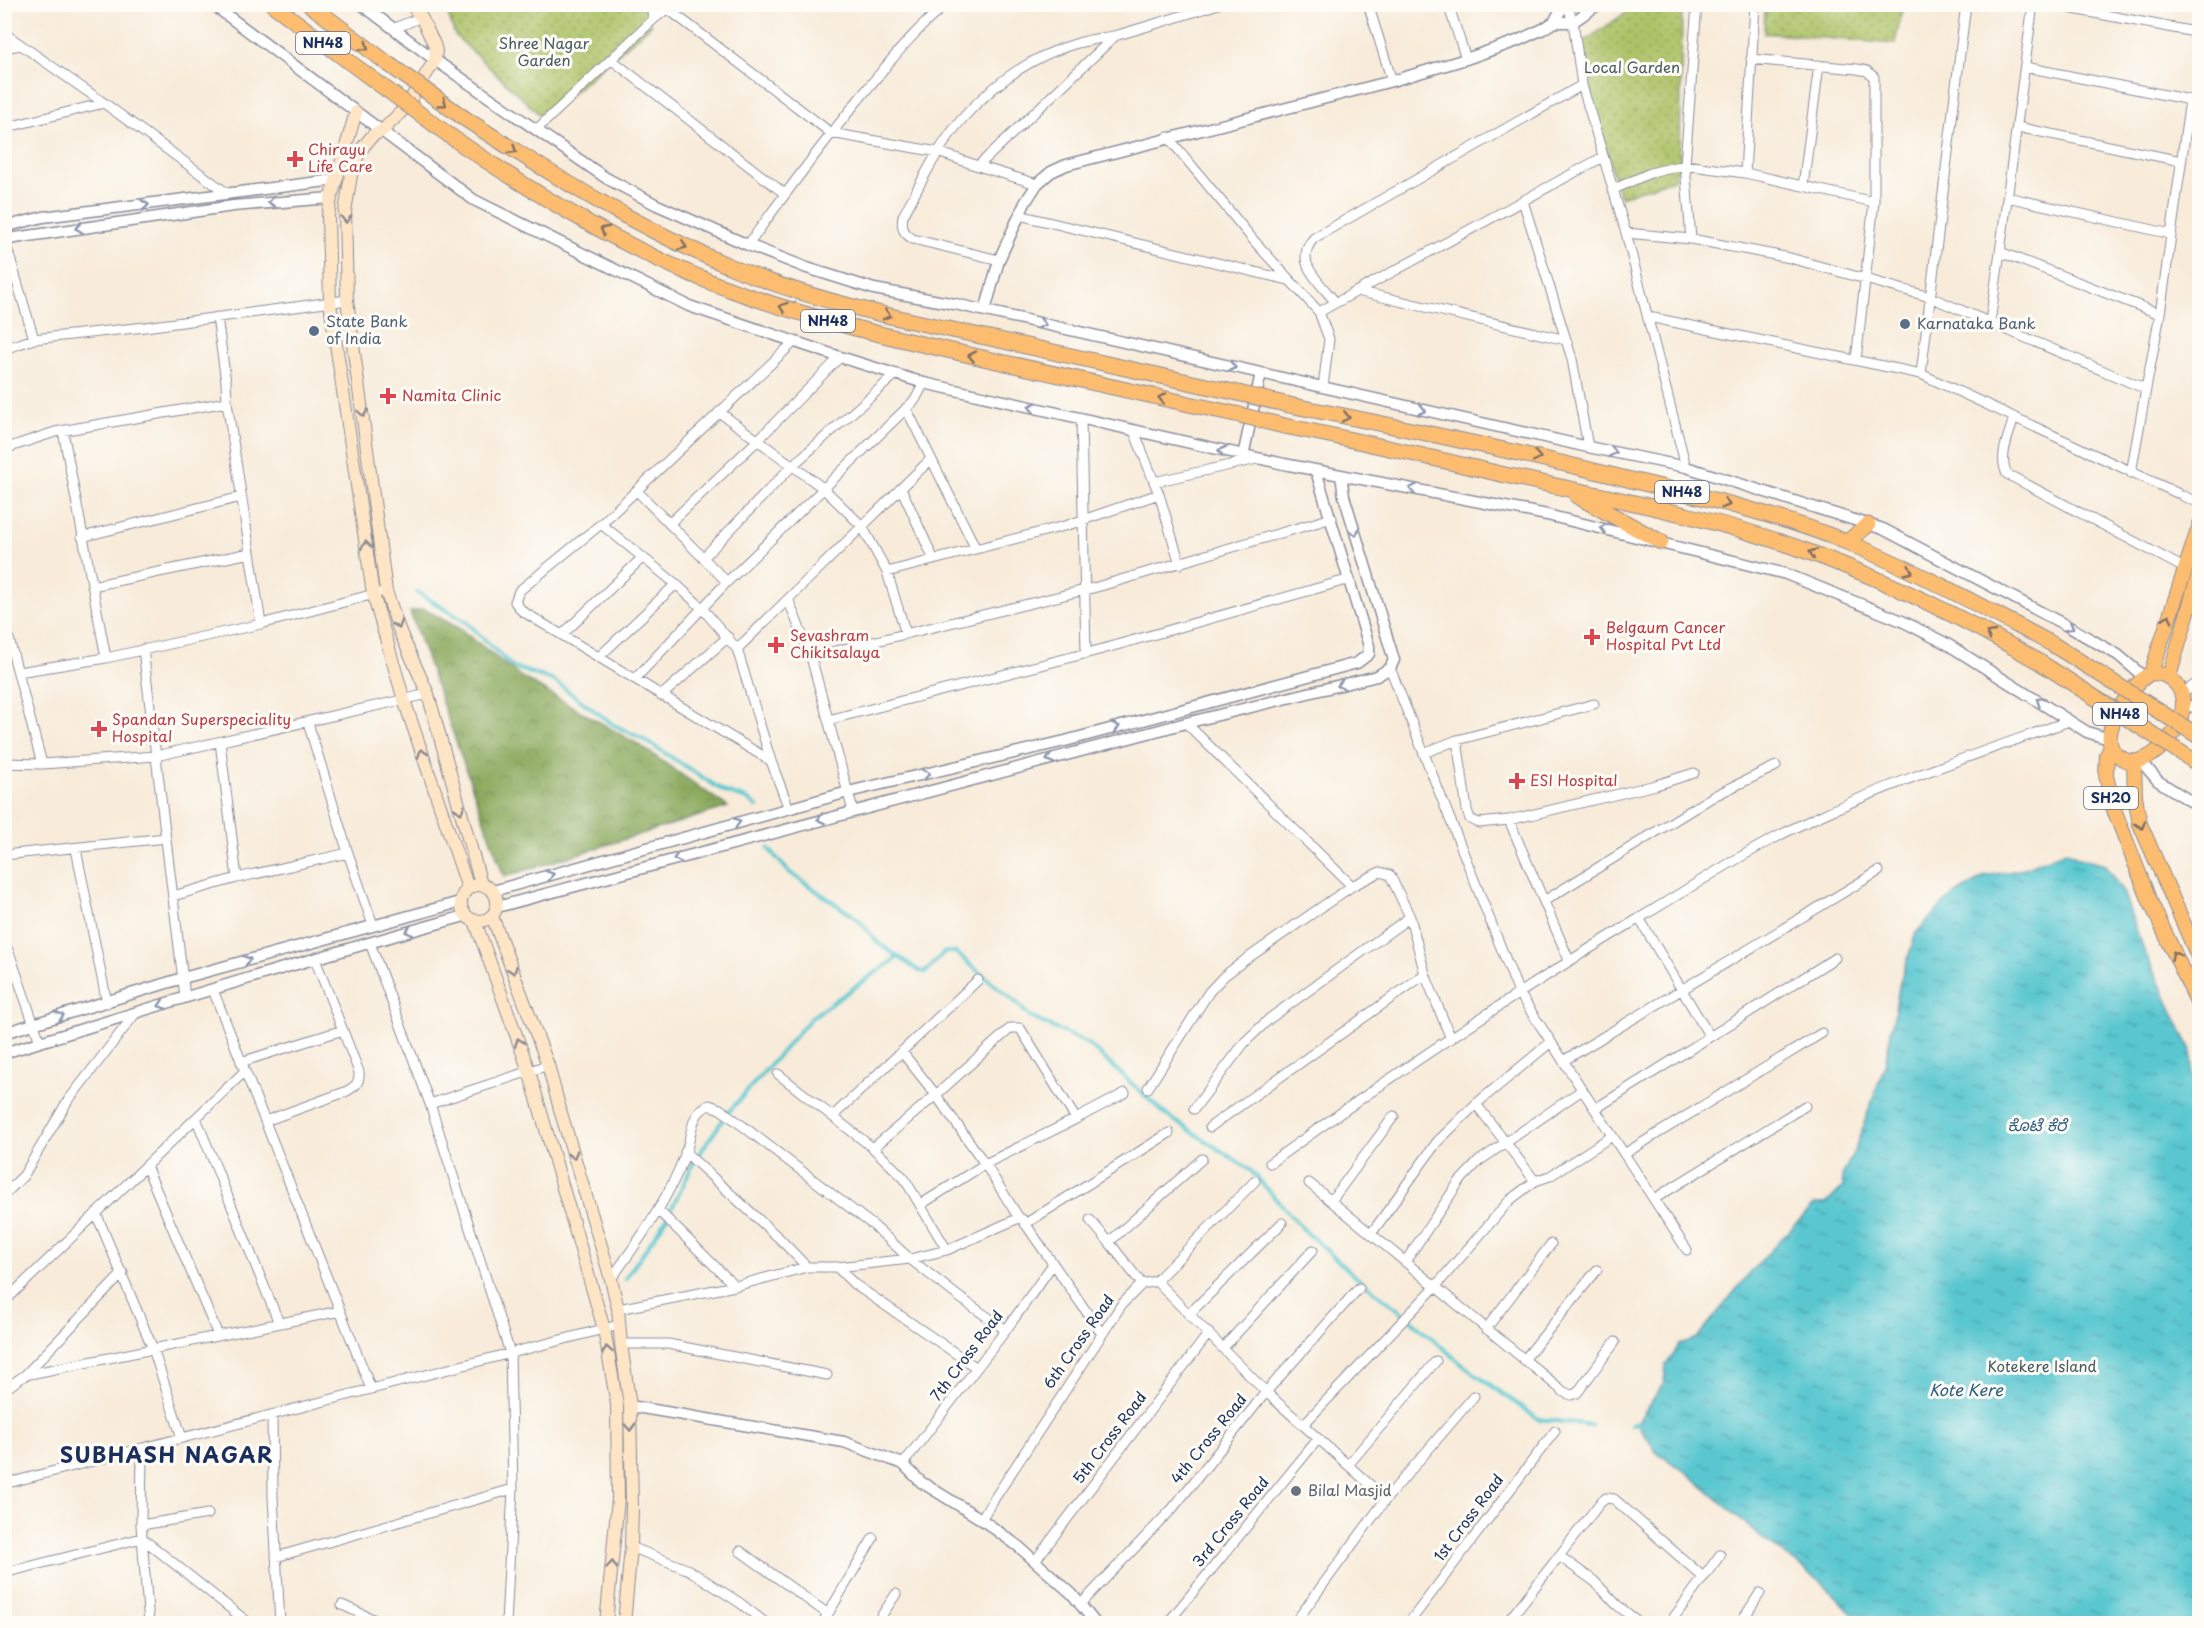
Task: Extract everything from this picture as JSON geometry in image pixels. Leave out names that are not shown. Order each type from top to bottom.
[{"type":"highway","name":"NH48","points":[[272,4],[495,168],[668,264],[736,292],[813,317],[903,340],[1558,486],[1769,538],[1817,555],[1931,603],[1984,630],[2041,663],[2199,765]]},
{"type":"highway","name":"NH48","points":[[309,4],[464,118],[596,201],[665,238],[754,275],[819,298],[904,320],[1545,459],[1706,498],[1847,542],[1951,590],[2052,645],[2199,737]]},
{"type":"highway","points":[[1558,486],[1661,542]]},
{"type":"highway","points":[[1847,542],[1868,525]]},
{"type":"main road","points":[[419,9],[436,51],[435,60],[405,108],[382,131],[373,135],[363,147],[356,161],[347,197],[347,300],[386,591],[400,632],[428,694],[481,884]]},
{"type":"main road","points":[[356,112],[335,180],[328,216],[330,303],[373,594],[404,700],[468,888]]},
{"type":"main road","points":[[335,180],[350,180]]},
{"type":"main road","points":[[331,198],[347,197]]},
{"type":"main road","points":[[2147,675],[2156,673],[2169,677],[2176,684],[2184,700],[2177,727],[2167,740],[2158,749],[2137,761],[2126,761],[2120,757],[2110,743],[2112,728],[2131,690],[2147,675],[2199,524]]},
{"type":"main road","points":[[2169,677],[2199,570]]},
{"type":"main road","name":"SH20","points":[[2110,743],[2106,775],[2113,807],[2145,889],[2199,1008]]},
{"type":"main road","name":"SH20","points":[[2137,761],[2135,796],[2140,824],[2199,961]]},
{"type":"main road","points":[[606,1623],[618,1499],[617,1405],[604,1329],[529,1071],[470,918],[460,902],[468,888],[481,884],[494,891],[496,896],[494,911],[548,1065],[618,1309],[630,1406],[632,1506],[624,1623]]},
{"type":"main road","points":[[470,918],[487,919],[494,911]]},
{"type":"street","points":[[212,4],[474,200],[688,306],[924,383],[1257,459],[1547,515],[1786,574],[1902,621],[1947,644],[2087,732],[2110,743]]},
{"type":"street","points":[[361,4],[435,60],[606,178],[748,245],[807,268],[874,289],[985,311],[1686,467],[1868,525],[1906,540],[2071,628],[2147,675]]},
{"type":"street","points":[[650,4],[654,19]]},
{"type":"street","points":[[748,245],[831,133],[909,38],[947,4]]},
{"type":"street","points":[[999,260],[914,239],[905,234],[902,226],[903,216],[938,152],[962,119],[1002,80],[1018,68],[1049,52],[1080,42],[1115,36],[1218,4]]},
{"type":"street","points":[[1368,4],[1392,81]]},
{"type":"street","points":[[1448,4],[1466,59]]},
{"type":"street","points":[[1554,22],[1566,4]]},
{"type":"street","points":[[1566,4],[1573,22],[1582,85],[1649,317],[1686,467]]},
{"type":"street","points":[[985,311],[999,260],[1019,215],[1037,184],[1051,172],[1066,165],[1168,137],[1392,81],[1466,59],[1517,41],[1554,22],[1573,22],[1599,4]]},
{"type":"street","points":[[1691,239],[1685,165],[1697,4]]},
{"type":"street","points":[[1745,173],[1755,4]]},
{"type":"street","points":[[1921,374],[1966,4]]},
{"type":"street","points":[[1990,322],[2033,4]]},
{"type":"street","points":[[2047,4],[2199,33]]},
{"type":"street","points":[[537,129],[654,19],[670,7],[831,133],[938,152],[1037,184]]},
{"type":"street","points":[[393,29],[419,9]]},
{"type":"street","points":[[4,33],[228,194]]},
{"type":"street","points":[[978,166],[1115,36]]},
{"type":"street","points":[[4,48],[21,45]]},
{"type":"street","points":[[1752,59],[1819,64],[1867,71],[1874,77],[1874,202],[1856,360]]},
{"type":"street","points":[[612,60],[785,194]]},
{"type":"street","points":[[1803,186],[1819,64]]},
{"type":"street","points":[[2025,67],[2195,100],[2181,161],[2160,314],[2131,473]]},
{"type":"street","points":[[1336,303],[1307,266],[1304,258],[1306,247],[1314,238],[1582,85]]},
{"type":"street","points":[[4,128],[104,103]]},
{"type":"street","points":[[2017,127],[2181,161]]},
{"type":"street","points":[[1168,137],[1288,280],[1319,312],[1329,339],[1323,387]]},
{"type":"street","points":[[1319,312],[1602,157]]},
{"type":"street","points":[[1612,190],[1650,173],[1685,165],[1745,173],[1874,202]]},
{"type":"street","points":[[4,227],[43,217],[335,180]]},
{"type":"street","points":[[2007,197],[2171,234]]},
{"type":"street","points":[[34,339],[5,241],[233,206],[331,198]]},
{"type":"street","points":[[1523,201],[1572,359],[1588,447]]},
{"type":"street","points":[[1019,215],[1288,280]]},
{"type":"street","points":[[1626,233],[1691,239],[1790,258],[1930,297],[2146,389]]},
{"type":"street","points":[[2000,252],[2160,314]]},
{"type":"street","points":[[1357,291],[1566,340]]},
{"type":"street","points":[[4,350],[34,339],[347,300]]},
{"type":"street","points":[[217,317],[227,402],[261,624]]},
{"type":"street","points":[[1649,317],[1921,374],[2199,503]]},
{"type":"street","points":[[771,761],[562,636],[522,611],[516,602],[519,591],[601,524],[794,342]]},
{"type":"street","points":[[669,524],[757,441],[840,357]]},
{"type":"street","points":[[1243,456],[1261,373]]},
{"type":"street","points":[[703,558],[792,466],[895,375]]},
{"type":"street","points":[[634,679],[727,582],[915,400],[924,383]]},
{"type":"street","points":[[4,449],[63,431],[227,402]]},
{"type":"street","points":[[906,408],[976,549]]},
{"type":"street","points":[[719,412],[822,488],[862,526],[887,572],[906,634]]},
{"type":"street","points":[[1081,418],[1086,654]]},
{"type":"street","points":[[2014,418],[2003,458],[2003,467],[2007,474],[2184,568]]},
{"type":"street","points":[[63,431],[106,657]]},
{"type":"street","points":[[1134,431],[1154,482],[1180,564]]},
{"type":"street","points":[[737,649],[931,459]]},
{"type":"street","points":[[1154,482],[1257,459]]},
{"type":"street","points":[[494,891],[848,792],[1076,738],[1357,663],[1368,654],[1369,646],[1316,471]]},
{"type":"street","points":[[494,911],[765,834],[1186,723],[1377,676],[1390,668],[1394,660],[1344,496],[1341,475]]},
{"type":"street","points":[[901,488],[934,560]]},
{"type":"street","points":[[636,491],[727,582]]},
{"type":"street","points":[[887,572],[1083,520],[1158,494]]},
{"type":"street","points":[[82,537],[242,497]]},
{"type":"street","points":[[811,657],[1083,590],[1180,564],[1332,518]]},
{"type":"street","points":[[601,524],[676,584],[702,608],[737,649],[771,761],[789,809]]},
{"type":"street","points":[[92,586],[250,553]]},
{"type":"street","points":[[562,636],[643,557]]},
{"type":"street","points":[[828,720],[1086,654],[1350,579]]},
{"type":"street","points":[[599,657],[676,584]]},
{"type":"street","points":[[18,672],[106,657],[261,624],[386,591]]},
{"type":"street","points":[[788,599],[811,657],[853,811]]},
{"type":"street","points":[[4,620],[42,764]]},
{"type":"street","points":[[662,696],[728,637]]},
{"type":"street","points":[[143,649],[185,997]]},
{"type":"street","points":[[1390,668],[1519,993],[1687,1250]]},
{"type":"street","points":[[2199,681],[2184,700],[2199,707]]},
{"type":"street","points":[[4,763],[42,764],[156,756],[428,694]]},
{"type":"street","points":[[1424,753],[1457,740],[1594,704]]},
{"type":"street","points":[[1270,1163],[1569,960],[1754,849],[1811,820],[1913,777],[2069,721]]},
{"type":"street","points":[[308,723],[373,925]]},
{"type":"street","points":[[1186,723],[1352,886]]},
{"type":"street","points":[[1457,740],[1467,810],[1470,819],[1479,823],[1509,820],[1656,785],[1694,773]]},
{"type":"street","points":[[220,742],[237,878]]},
{"type":"street","points":[[2137,761],[2158,782],[2199,807]]},
{"type":"street","points":[[1544,902],[1714,796],[1776,766]]},
{"type":"street","points":[[761,816],[765,834]]},
{"type":"street","points":[[1509,820],[1569,960]]},
{"type":"street","points":[[4,855],[166,838]]},
{"type":"street","points":[[76,849],[107,1003]]},
{"type":"street","points":[[173,896],[237,878],[348,853]]},
{"type":"street","points":[[1563,1061],[1879,871]]},
{"type":"street","points":[[1148,1088],[1209,992],[1224,976],[1352,886],[1380,872],[1390,875],[1410,917],[1425,974],[1451,1038]]},
{"type":"street","points":[[4,1033],[183,978],[460,902]]},
{"type":"street","points":[[1194,1109],[1256,1030],[1410,917]]},
{"type":"street","points":[[4,1053],[370,943],[470,918]]},
{"type":"street","points":[[1639,918],[1710,1036]]},
{"type":"street","points":[[4,941],[8,959],[40,1042]]},
{"type":"street","points":[[370,943],[430,1104],[510,1353],[513,1489],[506,1623]]},
{"type":"street","points":[[1595,1109],[1834,958]]},
{"type":"street","points":[[265,1121],[354,1088],[360,1080],[359,1072],[315,959]]},
{"type":"street","points":[[1210,1127],[1425,974]]},
{"type":"street","points":[[833,1116],[978,980]]},
{"type":"street","points":[[213,990],[371,1389]]},
{"type":"street","points":[[4,1194],[24,1175],[67,1102],[135,1014]]},
{"type":"street","points":[[873,1148],[1011,1028],[1020,1028],[1077,1119]]},
{"type":"street","points":[[4,1302],[196,1118],[243,1066],[343,1030]]},
{"type":"street","points":[[1624,1154],[1822,1033]]},
{"type":"street","points":[[1371,1234],[1431,1150],[1476,1104],[1551,1042]]},
{"type":"street","points":[[902,1052],[985,1164],[1022,1221],[1102,1334]]},
{"type":"street","points":[[430,1104],[548,1065]]},
{"type":"street","points":[[778,1074],[897,1169],[947,1250]]},
{"type":"street","points":[[1405,1262],[1459,1182],[1479,1161],[1582,1090]]},
{"type":"street","points":[[920,1205],[985,1164],[1125,1093]]},
{"type":"street","points":[[1476,1104],[1535,1181]]},
{"type":"street","points":[[611,1279],[659,1211],[686,1152],[695,1119],[700,1109],[709,1105],[720,1109],[874,1226],[910,1259],[959,1297],[1006,1330]]},
{"type":"street","points":[[1654,1199],[1805,1106]]},
{"type":"street","points":[[1331,1201],[1394,1116]]},
{"type":"street","points":[[196,1118],[279,1323]]},
{"type":"street","points":[[618,1309],[735,1286],[807,1267],[837,1267],[910,1259],[947,1250],[1022,1221],[1169,1133]]},
{"type":"street","points":[[1303,1425],[1435,1287],[1510,1200],[1535,1181],[1558,1171],[1612,1136]]},
{"type":"street","points":[[686,1152],[807,1267]]},
{"type":"street","points":[[1109,1242],[1202,1159]]},
{"type":"street","points":[[146,1166],[218,1335]]},
{"type":"street","points":[[1090,1220],[1142,1284],[1156,1281],[1255,1181]]},
{"type":"street","points":[[1309,1183],[1564,1392],[1571,1395],[1577,1393],[1614,1342]]},
{"type":"street","points":[[659,1211],[735,1286]]},
{"type":"street","points":[[96,1213],[153,1349],[182,1438]]},
{"type":"street","points":[[1189,1314],[1282,1223]]},
{"type":"street","points":[[1486,1329],[1551,1244]]},
{"type":"street","points":[[1223,1348],[1313,1250]]},
{"type":"street","name":"7th Cross Road","points":[[903,1464],[1006,1330],[1053,1263]]},
{"type":"street","points":[[837,1267],[854,1284],[977,1368]]},
{"type":"street","points":[[1524,1360],[1597,1270]]},
{"type":"street","points":[[4,1390],[25,1375],[123,1273]]},
{"type":"street","points":[[1156,1281],[1266,1392],[1386,1499]]},
{"type":"street","name":"6th Cross Road","points":[[981,1519],[1122,1304],[1142,1284]]},
{"type":"street","name":"4th Cross Road","points":[[1080,1605],[1173,1508],[1266,1392],[1359,1288]]},
{"type":"street","points":[[25,1375],[340,1311]]},
{"type":"street","points":[[4,1466],[8,1483],[619,1325]]},
{"type":"street","name":"5th Cross Road","points":[[1035,1561],[1209,1333]]},
{"type":"street","points":[[621,1344],[668,1344],[827,1375]]},
{"type":"street","points":[[1348,1465],[1436,1362]]},
{"type":"street","points":[[1294,1623],[1386,1499],[1474,1396]]},
{"type":"street","points":[[630,1406],[844,1442],[903,1464],[921,1482],[981,1519],[1018,1546],[1072,1594],[1096,1623]]},
{"type":"street","points":[[272,1415],[280,1623]]},
{"type":"street","name":"1st Cross Road","points":[[1408,1623],[1555,1431]]},
{"type":"street","name":"3rd Cross Road","points":[[1167,1623],[1318,1439]]},
{"type":"street","points":[[142,1448],[141,1525],[149,1623]]},
{"type":"street","points":[[276,1557],[513,1489]]},
{"type":"street","points":[[1506,1623],[1606,1498],[1614,1499],[1703,1577]]},
{"type":"street","points":[[141,1525],[207,1514]]},
{"type":"street","points":[[4,1573],[142,1538]]},
{"type":"street","points":[[142,1538],[250,1623]]},
{"type":"street","points":[[822,1623],[873,1538]]},
{"type":"street","points":[[631,1547],[689,1570],[767,1623]]},
{"type":"street","points":[[740,1551],[828,1614]]},
{"type":"street","points":[[1669,1623],[1720,1555]]},
{"type":"street","points":[[1559,1556],[1594,1581],[1617,1605],[1641,1623]]},
{"type":"street","points":[[1740,1623],[1760,1593]]},
{"type":"street","points":[[876,1623],[896,1594]]},
{"type":"street","points":[[342,1605],[384,1623]]},
{"type":"green space","points":[[1765,4],[1903,5],[1895,44],[1764,33]]},
{"type":"green space","name":"Shree Nagar Garden","points":[[445,5],[644,5],[651,25],[543,118],[455,35]]},
{"type":"green space","name":"Local Garden","points":[[1637,5],[1682,5],[1680,163],[1674,179],[1620,197],[1576,47]]},
{"type":"green space","points":[[424,609],[460,629],[523,678],[639,745],[728,807],[504,877],[410,612]]},
{"type":"water","name":"ಕೊಟೆ ಕೆರೆ","points":[[2066,851],[2079,858],[2105,865],[2123,892],[2142,946],[2192,1053],[2192,1075],[2199,1085],[2199,1623],[1862,1623],[1821,1582],[1765,1540],[1686,1472],[1657,1453],[1637,1423],[1664,1383],[1666,1365],[1680,1344],[1697,1338],[1752,1270],[1815,1204],[1826,1204],[1843,1187],[1842,1176],[1855,1149],[1885,1065],[1900,982],[1916,933],[1948,899],[1985,876],[2019,870]]},
{"type":"waterway","points":[[417,592],[466,622],[513,667],[553,680],[614,725],[643,739],[725,792],[747,799],[757,807]]},
{"type":"waterway","points":[[768,848],[789,872],[859,920],[877,942],[919,971],[926,972],[944,952],[955,952],[1018,1004],[1030,1017],[1087,1043],[1165,1114],[1250,1170],[1302,1228],[1355,1276],[1405,1315]]},
{"type":"waterway","points":[[625,1279],[667,1218],[695,1160],[727,1114],[812,1017],[898,957]]},
{"type":"waterway","points":[[1411,1320],[1464,1366],[1538,1419],[1591,1425]]},
{"type":"waterway","points":[[1631,1425],[1637,1423]]},
{"type":"place","name":"Chirayu Life Care","points":[[295,159]]},
{"type":"place","name":"Karnataka Bank","points":[[1905,324]]},
{"type":"place","name":"State Bank of India","points":[[314,331]]},
{"type":"place","name":"Namita Clinic","points":[[388,396]]},
{"type":"place","name":"Belgaum Cancer Hospital Pvt Ltd","points":[[1592,637]]},
{"type":"place","name":"Sevashram Chikitsalaya","points":[[776,645]]},
{"type":"place","name":"Spandan Superspeciality Hospital","points":[[99,729]]},
{"type":"place","name":"ESI Hospital","points":[[1517,781]]},
{"type":"place","name":"Bilal Masjid","points":[[1296,1491]]},
{"type":"district","name":"SUBHASH NAGAR","points":[[167,1456]]},
{"type":"park label","name":"Kotekere Island","points":[[2042,1367]]},
{"type":"water label","name":"Kote Kere","points":[[1966,1390]]}]
